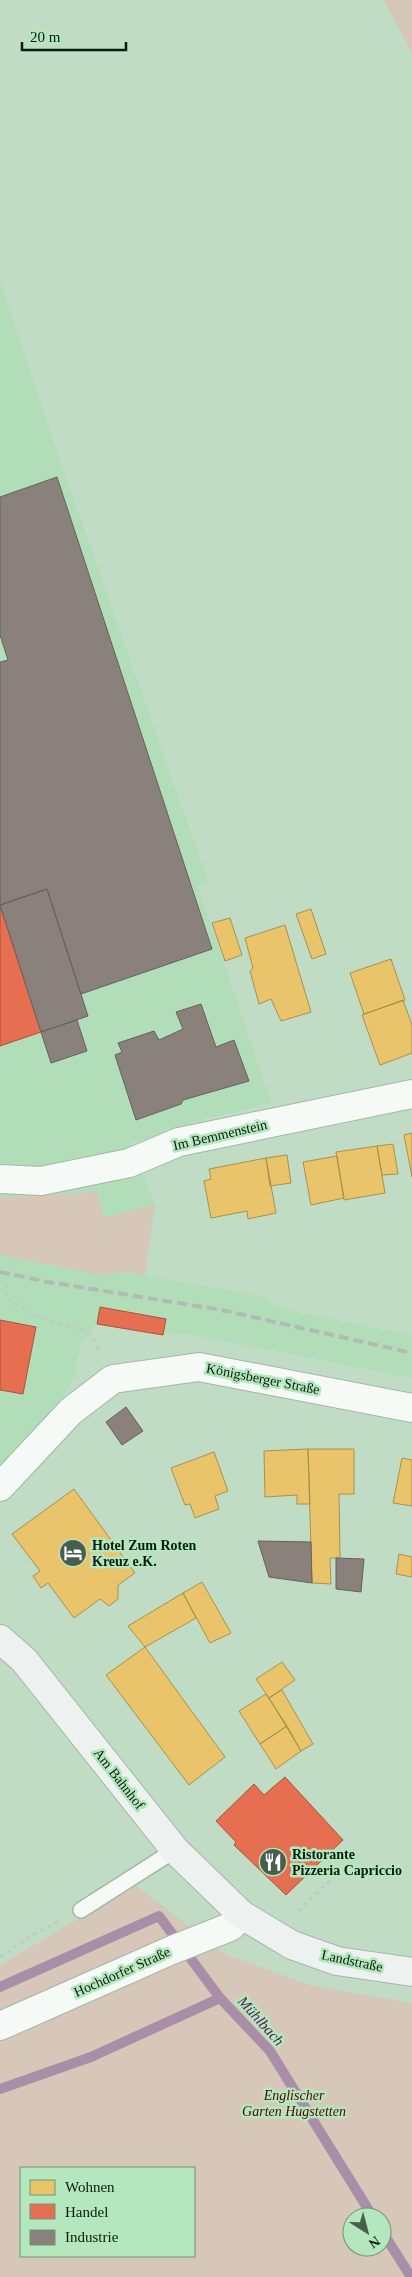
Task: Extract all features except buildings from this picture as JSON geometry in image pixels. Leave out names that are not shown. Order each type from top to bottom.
[{"type":"main road","name":"Am Bahnhof","points":[[0,1639],[24,1660],[175,1850],[242,1915]]},
{"type":"main road","name":"Landstraße","points":[[242,1915],[292,1945],[337,1961],[412,1972]]},
{"type":"street","name":"Im Bemmenstein","points":[[0,1179],[41,1181],[129,1163],[179,1142],[412,1094]]},
{"type":"street","name":"Königsberger Straße","points":[[0,1487],[71,1412],[114,1379],[199,1367],[412,1408]]},
{"type":"street","name":"Hochdorfer Straße","points":[[0,2026],[172,1950],[230,1927],[242,1915]]},
{"type":"lane","points":[[81,1910],[175,1850]]},
{"type":"path","points":[[6,1284],[6,1298],[31,1313],[61,1325],[84,1330]]},
{"type":"path","points":[[274,1934],[343,1868]]},
{"type":"path","points":[[0,1957],[30,1937],[81,1910]]},
{"type":"shaded area","points":[[0,281],[60,460],[209,884],[198,887],[271,1103],[186,1124],[131,1144],[155,1205],[104,1219],[97,1192],[0,1197]]},
{"type":"shaded area","points":[[0,1255],[102,1275],[127,1272],[259,1296],[283,1309],[412,1335],[412,1378],[187,1334],[163,1335],[97,1324],[82,1342],[73,1380],[50,1421],[0,1468]]},
{"type":"green space","points":[[384,0],[412,0],[412,54]]},
{"type":"green space","points":[[97,1192],[104,1218],[155,1205],[145,1275],[127,1272],[102,1275],[0,1255],[0,1197]]},
{"type":"green space","name":"Englischer Garten Hugstetten","points":[[135,1885],[225,1954],[310,1985],[412,2003],[412,2277],[0,2277],[0,1965]]},
{"type":"waterway","points":[[0,1987],[159,1916],[220,1998]]},
{"type":"waterway","name":"Mühlbach","points":[[0,2089],[91,2057],[220,1998],[270,2051],[367,2207]]},
{"type":"waterway","name":"Mühlbach","points":[[392,2247],[411,2277]]},
{"type":"railway","points":[[0,1272],[48,1282],[222,1310],[412,1353]]},
{"type":"place","name":"Hotel Zum Roten Kreuz e.K.","points":[[73,1553]]},
{"type":"place","name":"Ristorante Pizzeria Capriccio","points":[[273,1862]]}]
